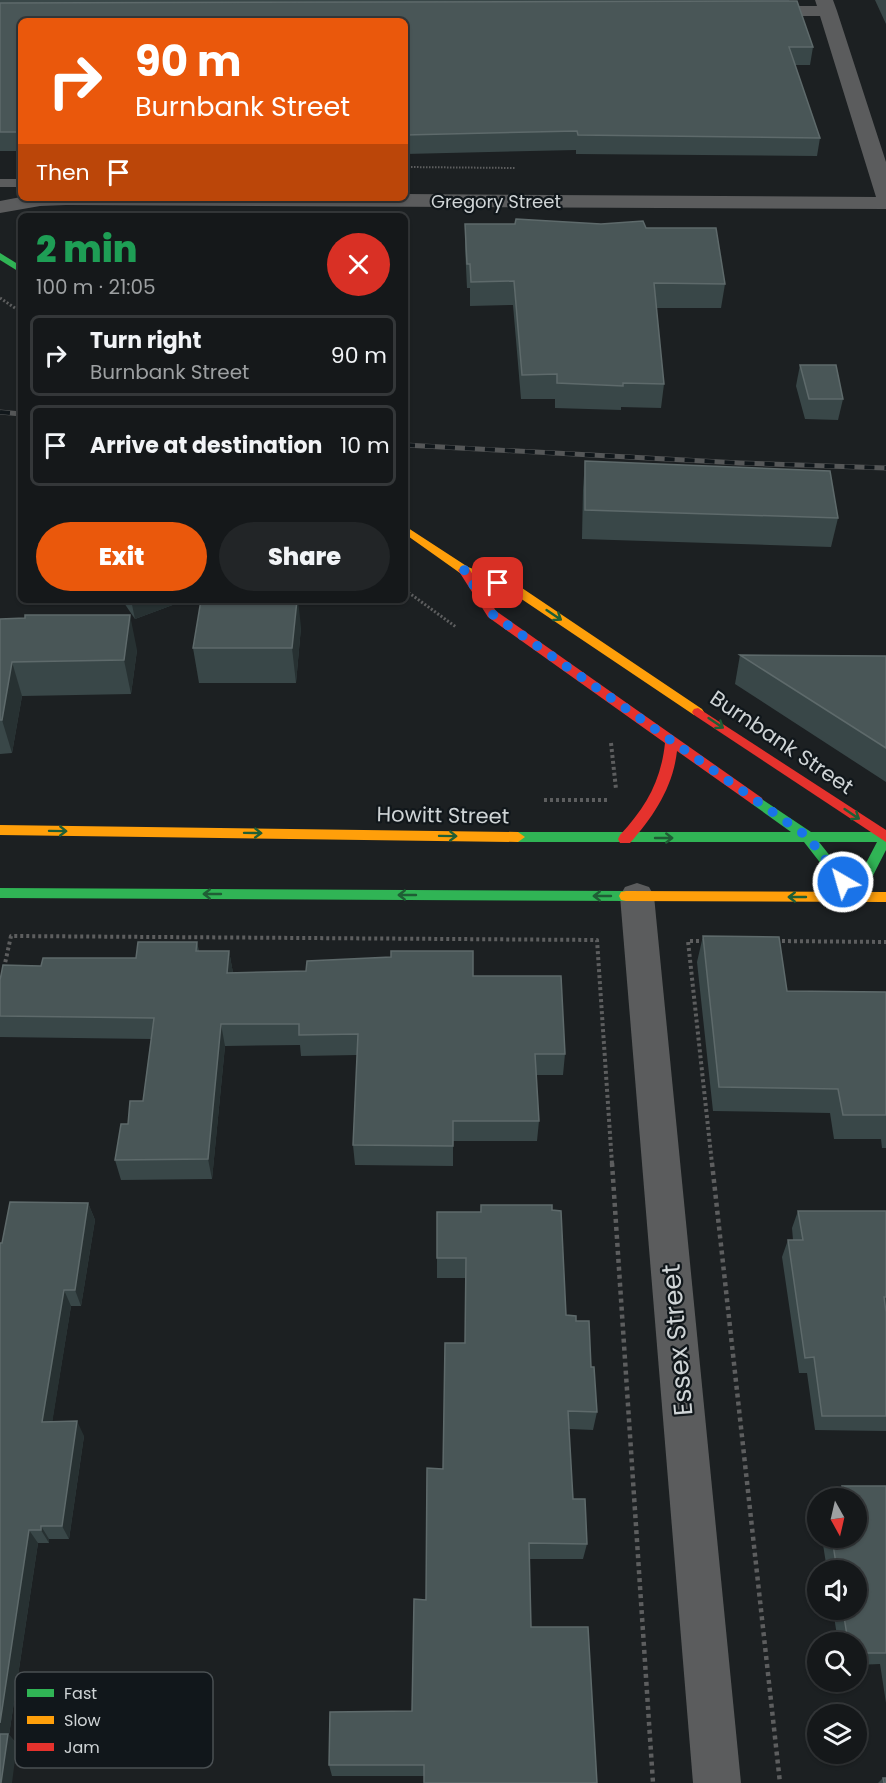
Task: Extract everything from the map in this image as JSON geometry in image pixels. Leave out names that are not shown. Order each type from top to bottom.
[{"type":"main road","points":[[0,256],[18,268]]},
{"type":"main road","name":"Burnbank Street","points":[[408,531],[464,570],[515,589],[886,837]]},
{"type":"main road","name":"Burnbank Street","points":[[464,570],[492,614],[808,837],[855,897]]},
{"type":"main road","points":[[625,839],[648,814],[662,793],[670,768],[672,740]]},
{"type":"main road","name":"Howitt Street","points":[[0,830],[625,839],[886,837]]},
{"type":"main road","points":[[855,897],[886,837]]},
{"type":"main road","points":[[0,893],[886,897]]},
{"type":"street","points":[[732,11],[826,6],[886,195]]},
{"type":"street","name":"Gregory Street","points":[[0,207],[34,201]]},
{"type":"street","name":"Gregory Street","points":[[36,213],[70,203],[87,201]]},
{"type":"street","name":"Gregory Street","points":[[408,201],[886,203]]},
{"type":"street","name":"Gregory Street","points":[[0,226],[18,219]]},
{"type":"street","name":"Essex Street","points":[[637,896],[717,1783]]},
{"type":"lane","points":[[0,183],[18,183]]},
{"type":"path","points":[[0,298],[18,310]]},
{"type":"path","points":[[2,977],[11,936],[597,940],[653,1783]]},
{"type":"path","points":[[711,941],[688,941],[780,1783]]},
{"type":"path","points":[[770,941],[886,942]]},
{"type":"building","points":[[797,1],[813,47],[789,47],[820,138],[578,135],[577,131],[408,135],[408,18],[18,18],[18,132],[0,132],[0,3]]},
{"type":"building","points":[[516,219],[601,224],[643,221],[646,228],[716,228],[725,284],[654,283],[664,384],[623,383],[623,386],[557,383],[557,374],[522,375],[514,281],[471,282],[470,264],[467,264],[465,224],[515,224]]},
{"type":"building","points":[[800,365],[836,365],[843,399],[809,399]]},
{"type":"building","points":[[585,461],[830,471],[838,518],[585,510]]},
{"type":"building","points":[[200,603],[297,603],[292,648],[193,648]]},
{"type":"building","points":[[25,615],[130,615],[124,660],[12,662],[2,720],[0,720],[0,619],[25,618]]},
{"type":"building","points":[[740,655],[886,656],[886,748]]},
{"type":"building","points":[[703,936],[779,937],[787,991],[886,992],[886,1115],[843,1115],[838,1089],[719,1087]]},
{"type":"building","points":[[138,942],[197,942],[196,951],[229,951],[227,973],[306,971],[307,961],[391,957],[391,951],[473,951],[473,976],[561,976],[565,1054],[535,1054],[539,1121],[453,1121],[453,1146],[353,1145],[358,1034],[299,1035],[299,1024],[221,1024],[208,1159],[115,1160],[121,1124],[128,1124],[130,1101],[143,1101],[154,1018],[0,1016],[0,980],[3,965],[41,966],[43,958],[136,958]]},
{"type":"building","points":[[10,1202],[88,1203],[75,1290],[64,1290],[42,1422],[77,1421],[62,1526],[41,1526],[41,1530],[29,1530],[0,1723],[0,1243],[2,1243]]},
{"type":"building","points":[[481,1205],[552,1205],[552,1210],[561,1211],[566,1315],[576,1316],[576,1321],[589,1321],[591,1367],[594,1367],[597,1412],[568,1411],[573,1499],[585,1499],[587,1544],[529,1543],[531,1627],[588,1627],[597,1783],[424,1783],[424,1765],[329,1765],[330,1712],[412,1711],[414,1599],[426,1600],[427,1468],[443,1469],[445,1343],[465,1343],[466,1258],[437,1258],[437,1212],[481,1212]]},
{"type":"building","points":[[798,1211],[886,1211],[886,1297],[884,1297],[886,1416],[822,1416],[814,1357],[805,1358],[788,1240],[803,1240]]},
{"type":"building","points":[[842,1486],[886,1486],[886,1653],[867,1653],[867,1632],[846,1632],[845,1620],[867,1620],[867,1560],[835,1560],[834,1548],[867,1548],[867,1488],[842,1488]]},
{"type":"building","points":[[0,1734],[8,1734],[1,1783],[0,1783]]},
{"type":"railway","points":[[0,412],[18,414]]},
{"type":"railway","points":[[408,445],[740,463],[886,468]]},
{"type":"traffic: fast","points":[[0,256],[18,268]]},
{"type":"traffic: fast","points":[[757,801],[808,837],[855,897]]},
{"type":"traffic: fast","points":[[518,837],[886,837]]},
{"type":"traffic: fast","points":[[855,897],[886,837]]},
{"type":"traffic: fast","points":[[0,893],[626,896]]},
{"type":"traffic: slow","points":[[408,531],[464,570],[515,589],[698,712]]},
{"type":"traffic: slow","points":[[0,830],[518,837]]},
{"type":"traffic: slow","points":[[626,896],[886,897]]},
{"type":"traffic: jam","points":[[464,570],[492,614],[757,801]]},
{"type":"traffic: jam","points":[[698,712],[886,837]]},
{"type":"traffic: jam","points":[[625,839],[658,794],[667,770],[672,740]]},
{"type":"route","points":[[498,583],[464,570],[492,614],[808,837],[843,882]]}]
